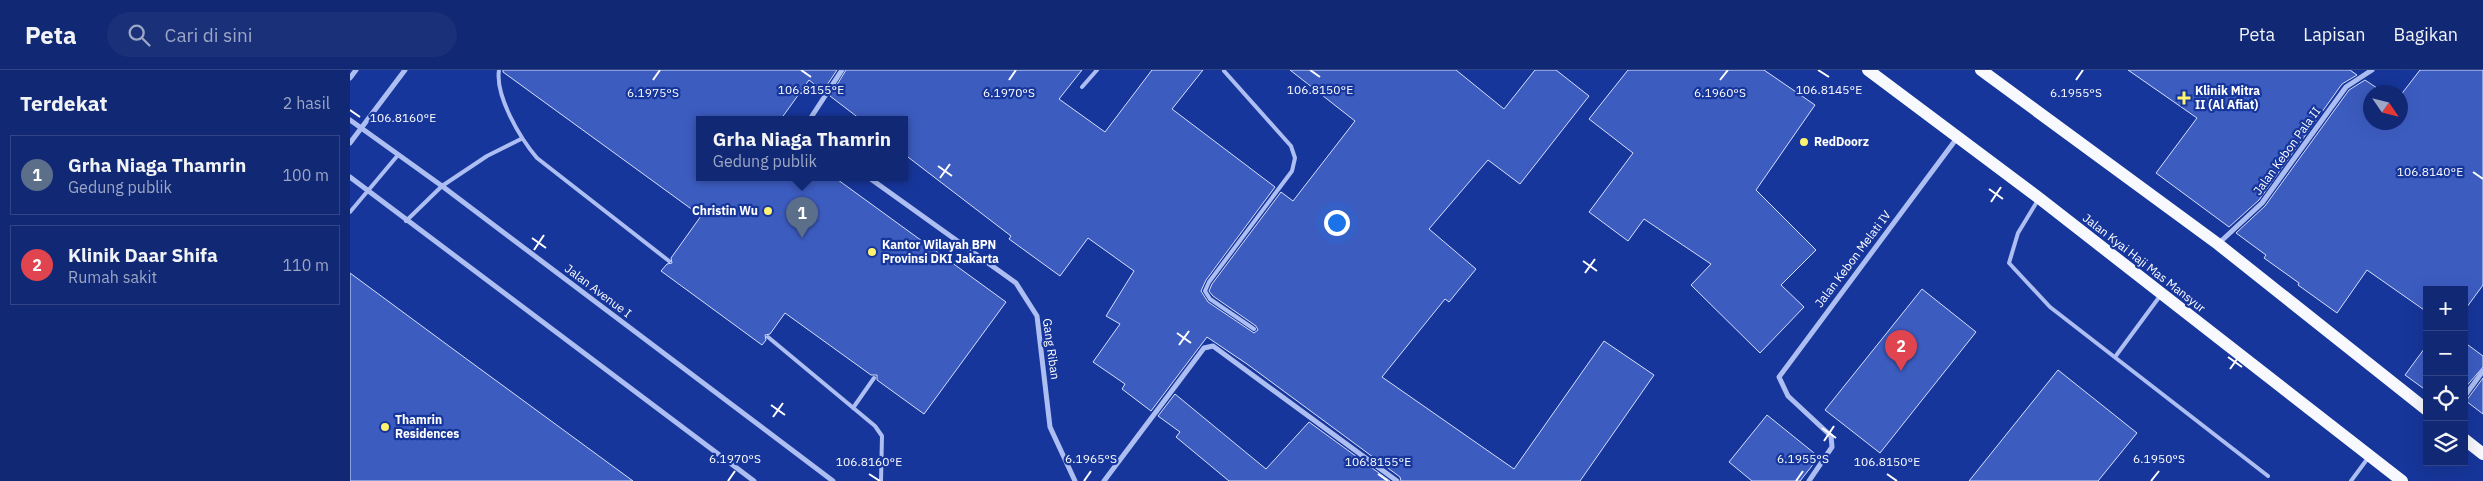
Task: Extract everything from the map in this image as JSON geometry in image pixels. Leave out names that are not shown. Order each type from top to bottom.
[{"type":"main road","name":"Jalan Kyai Haji Mas Mansyur","points":[[1868,70],[2039,198],[2402,481]]},
{"type":"main road","points":[[1982,70],[2218,244],[2423,407]]},
{"type":"main road","points":[[2468,442],[2483,454]]},
{"type":"street","points":[[350,78],[356,70]]},
{"type":"street","points":[[350,144],[405,70]]},
{"type":"street","points":[[812,116],[821,99],[842,70]]},
{"type":"street","name":"Jalan Kebon Pala II","points":[[2218,244],[2262,203],[2346,87],[2372,70]]},
{"type":"street","name":"Jalan Avenue I","points":[[350,120],[442,186],[833,481]]},
{"type":"street","name":"Jalan Kebon Melati IV","points":[[1809,481],[1832,447],[1831,436],[1788,396],[1779,377],[1957,138]]},
{"type":"street","points":[[350,178],[754,481]]},
{"type":"street","name":"Gang Riban","points":[[874,181],[1016,283],[1037,316],[1050,427],[1075,481]]},
{"type":"street","points":[[1104,481],[1204,348],[1213,346],[1397,481]]},
{"type":"street","points":[[2468,392],[2483,371]]},
{"type":"lane","points":[[499,70],[502,94],[521,139],[537,158],[669,261]]},
{"type":"lane","points":[[1082,87],[1097,70]]},
{"type":"lane","points":[[1224,70],[1291,146],[1295,158],[1292,171],[1209,282],[1206,291],[1210,300],[1254,329]]},
{"type":"lane","points":[[406,220],[442,186],[487,156],[521,139]]},
{"type":"lane","points":[[350,212],[398,155]]},
{"type":"lane","points":[[2039,198],[2018,232],[2009,263],[2050,307],[2268,476]]},
{"type":"lane","points":[[2115,356],[2162,294]]},
{"type":"lane","points":[[768,337],[875,426],[882,436],[881,481]]},
{"type":"lane","points":[[853,408],[874,378]]},
{"type":"lane","points":[[2351,481],[2370,456]]},
{"type":"building","points":[[503,70],[837,70],[823,91],[809,80],[783,116],[696,116],[696,181],[840,181],[1006,302],[924,414],[877,380],[877,375],[871,375],[785,313],[770,334],[765,335],[766,340],[762,345],[661,271],[667,264],[672,263],[671,258],[701,216],[503,72]]},
{"type":"building","points":[[846,70],[1082,70],[1059,99],[1105,132],[1152,70],[1203,70],[1172,109],[1275,187],[1206,280],[1201,291],[1208,302],[1254,333],[1258,330],[1256,326],[1213,296],[1209,291],[1212,284],[1281,192],[1293,201],[1355,121],[1290,70],[1456,70],[1504,109],[1535,70],[1556,70],[1589,96],[1520,184],[1488,160],[1429,229],[1476,269],[1449,302],[1445,299],[1382,377],[1514,469],[1604,341],[1654,375],[1580,481],[1401,481],[1400,477],[1247,364],[1207,337],[1151,411],[1122,389],[1125,384],[1093,362],[1120,324],[1106,316],[1134,271],[1088,238],[1060,276],[1009,239],[1011,236],[908,157],[908,116],[856,116],[830,96]]},
{"type":"building","points":[[1628,70],[1764,70],[1815,105],[1756,190],[1816,250],[1781,285],[1804,307],[1760,353],[1691,285],[1711,264],[1644,219],[1628,241],[1589,212],[1633,153],[1589,119]]},
{"type":"building","points":[[2128,70],[2350,70],[2357,75],[2342,84],[2259,200],[2229,227],[2156,173],[2197,118]]},
{"type":"building","points":[[2420,70],[2483,70],[2483,285],[2468,306],[2468,286],[2423,286],[2423,309],[2367,270],[2337,313],[2298,285],[2299,283],[2264,258],[2266,255],[2236,233],[2265,206],[2349,90],[2365,80],[2372,85],[2363,85],[2363,130],[2408,130],[2408,86]]},
{"type":"building","points":[[350,273],[457,352],[633,481],[350,481]]},
{"type":"building","points":[[1922,289],[1976,332],[1880,453],[1825,410]]},
{"type":"building","points":[[2468,345],[2483,356],[2483,367],[2468,384]]},
{"type":"building","points":[[2423,350],[2423,388],[2405,375]]},
{"type":"building","points":[[2058,370],[2137,433],[2098,481],[1969,481]]},
{"type":"building","points":[[2483,378],[2483,414],[2468,403],[2468,398]]},
{"type":"building","points":[[1175,394],[1266,469],[1309,422],[1390,481],[1229,481],[1176,437],[1180,432],[1158,416]]},
{"type":"building","points":[[1767,415],[1819,457],[1800,481],[1752,481],[1729,462]]},
{"type":"place","name":"Klinik Mitra II (Al Afiat)","points":[[2184,98]]},
{"type":"place","name":"RedDoorz","points":[[1804,142]]},
{"type":"place","name":"Christin Wu","points":[[768,211]]},
{"type":"place","name":"Grha Niaga Thamrin","points":[[802,238]]},
{"type":"place","name":"Kantor Wilayah BPN Provinsi DKI Jakarta","points":[[872,252]]},
{"type":"place","name":"Klinik Daar Shifa","points":[[1901,371]]},
{"type":"place","name":"Thamrin Residences","points":[[385,427]]}]
